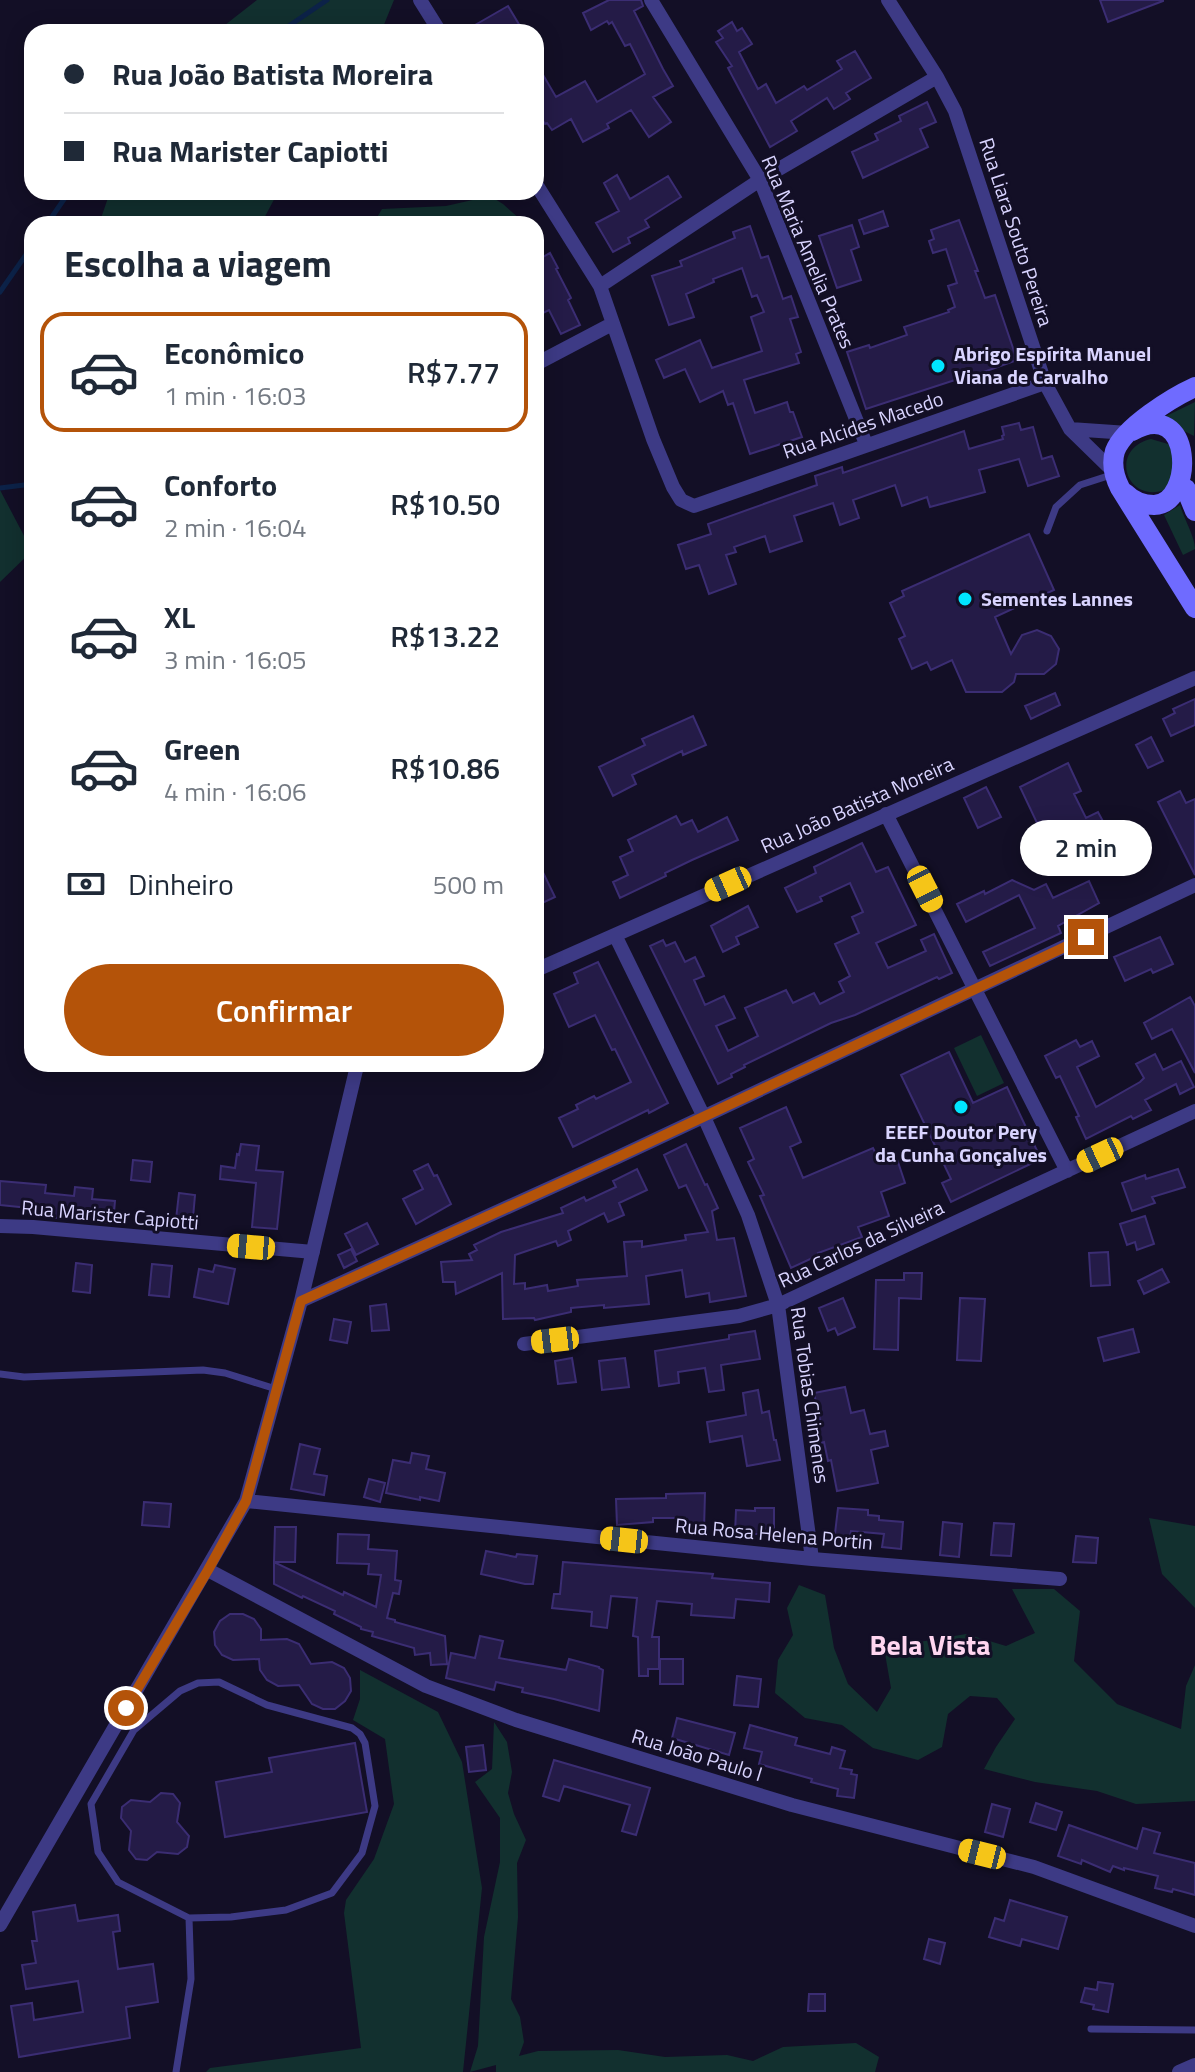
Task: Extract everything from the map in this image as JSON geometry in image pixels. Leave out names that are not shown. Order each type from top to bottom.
[{"type":"main road","points":[[1195,387],[1154,411],[1128,433],[1115,450],[1115,477],[1195,608]]},
{"type":"main road","points":[[1115,477],[1130,498],[1144,504],[1159,505],[1174,500],[1186,489],[1193,473],[1194,453],[1177,432],[1153,424],[1128,433]]},
{"type":"main road","points":[[1186,489],[1195,511]]},
{"type":"street","points":[[420,0],[435,24]]},
{"type":"street","name":"Rua Maria Amelia Prates","points":[[651,0],[760,180],[866,444]]},
{"type":"street","name":"Rua Liara Souto Pereira","points":[[888,0],[955,111],[1045,383],[1070,429],[1115,477]]},
{"type":"street","points":[[600,286],[760,180],[937,77]]},
{"type":"street","points":[[544,197],[600,286],[612,324],[544,360]]},
{"type":"street","name":"Rua Alcides Macedo","points":[[612,324],[673,487],[681,500],[694,506],[1045,383]]},
{"type":"street","points":[[1070,429],[1128,433]]},
{"type":"street","name":"Rua João Batista Moreira","points":[[544,966],[1195,678]]},
{"type":"street","points":[[886,814],[1067,1171]]},
{"type":"street","points":[[301,1301],[704,1117],[1195,885]]},
{"type":"street","name":"Rua Tobias Chimenes","points":[[615,935],[748,1215],[778,1305],[812,1559]]},
{"type":"street","points":[[0,1925],[246,1501],[301,1301],[356,1072]]},
{"type":"street","name":"Rua Carlos da Silveira","points":[[524,1344],[739,1316],[778,1305],[1195,1111]]},
{"type":"street","name":"Rua Marister Capiotti","points":[[0,1226],[313,1252]]},
{"type":"street","name":"Rua Rosa Helena Portin","points":[[246,1501],[812,1559],[1060,1579]]},
{"type":"street","name":"Rua João Paulo I","points":[[208,1570],[426,1686],[516,1720],[792,1805],[1034,1867],[1195,1926]]},
{"type":"street","points":[[1179,2072],[1195,2065]]},
{"type":"lane","points":[[1047,531],[1056,507],[1080,485],[1115,477]]},
{"type":"lane","points":[[0,1374],[24,1377],[203,1370],[225,1373],[278,1390]]},
{"type":"lane","points":[[219,1682],[267,1705],[352,1728],[360,1734],[365,1743],[375,1806],[362,1853],[332,1893],[286,1910],[231,1917],[189,1918],[118,1882],[98,1852],[91,1804],[134,1730],[180,1691],[198,1683],[219,1682]]},
{"type":"lane","points":[[176,2072],[191,1979],[189,1918]]},
{"type":"lane","points":[[1091,2029],[1195,2030]]},
{"type":"green space","points":[[257,0],[394,0],[384,24],[226,24]]},
{"type":"green space","points":[[107,200],[274,200],[265,216],[102,216]]},
{"type":"green space","points":[[472,200],[496,200],[516,216],[378,216],[382,209],[446,206]]},
{"type":"green space","points":[[1195,402],[1194,436],[1160,419]]},
{"type":"green space","points":[[1151,439],[1168,444],[1179,458],[1167,489],[1153,492],[1141,490],[1133,483],[1126,464],[1130,453],[1138,445]]},
{"type":"green space","points":[[0,490],[24,536],[24,559],[0,582]]},
{"type":"green space","points":[[1180,505],[1195,549],[1183,555],[1164,515]]},
{"type":"green space","points":[[981,1035],[1004,1083],[977,1096],[954,1048]]},
{"type":"green space","points":[[1149,1518],[1195,1526],[1195,1608],[1162,1574]]},
{"type":"green space","points":[[799,1585],[825,1595],[834,1648],[848,1684],[877,1712],[891,1688],[884,1648],[966,1634],[1006,1646],[1035,1633],[1012,1589],[1054,1589],[1080,1611],[1074,1661],[1117,1704],[1181,1729],[1186,1686],[1195,1665],[1195,1801],[1136,1804],[1097,1791],[1035,1782],[984,1769],[1015,1719],[997,1698],[970,1696],[948,1714],[942,1747],[918,1760],[873,1748],[842,1725],[805,1718],[775,1693],[778,1660],[793,1635],[787,1608]]},
{"type":"green space","points":[[360,1670],[438,1712],[462,1762],[482,1888],[463,2072],[206,2072],[210,2068],[361,2048],[344,1913],[346,1900],[374,1859],[394,1804],[385,1739],[353,1720],[360,1699]]},
{"type":"green space","points":[[494,1722],[507,1742],[512,1772],[508,1793],[526,1840],[517,1863],[518,1917],[511,1999],[520,2017],[524,2042],[519,2056],[538,2051],[618,2050],[665,2057],[727,2055],[753,2061],[783,2047],[856,2043],[879,2057],[875,2072],[496,2072],[496,2065],[470,2072],[478,2046],[484,1937],[500,1862],[500,1818],[475,1782],[492,1769]]},
{"type":"building","points":[[609,0],[641,0],[643,6],[634,11],[673,86],[653,97],[671,122],[649,137],[631,110],[607,124],[609,128],[583,142],[571,119],[552,130],[544,122],[544,77],[556,97],[585,81],[597,102],[645,74],[630,44],[625,46],[612,22],[609,24],[607,21],[591,30],[583,13]]},
{"type":"building","points":[[1100,0],[1163,0],[1163,1],[1108,22]]},
{"type":"building","points":[[508,6],[519,24],[477,24]]},
{"type":"building","points":[[732,22],[737,31],[742,28],[752,44],[739,52],[758,89],[766,84],[776,103],[804,86],[807,90],[842,69],[837,61],[855,51],[871,78],[846,93],[850,99],[834,109],[827,98],[791,121],[797,131],[770,147],[728,68],[732,66],[716,42],[723,38],[718,31]]},
{"type":"building","points":[[927,102],[936,122],[920,129],[928,147],[863,178],[852,152],[878,140],[875,134],[901,121],[899,116]]},
{"type":"building","points":[[617,175],[630,199],[668,176],[681,197],[645,220],[649,227],[628,238],[630,243],[613,252],[596,223],[619,211],[604,183]]},
{"type":"building","points":[[883,211],[888,226],[864,234],[859,220]]},
{"type":"building","points":[[959,220],[985,298],[995,295],[1017,360],[866,409],[847,352],[869,345],[870,348],[907,335],[904,327],[949,312],[955,307],[948,286],[957,283],[946,249],[933,253],[929,241],[934,239],[931,230]]},
{"type":"building","points":[[852,225],[859,247],[851,250],[861,280],[837,288],[819,236]]},
{"type":"building","points":[[750,226],[761,258],[768,256],[783,299],[791,296],[798,317],[790,319],[801,352],[796,354],[799,363],[744,380],[755,413],[787,402],[802,437],[750,454],[733,403],[728,405],[723,391],[700,402],[685,369],[664,378],[656,360],[700,340],[712,368],[762,351],[751,317],[764,312],[757,295],[752,297],[742,268],[686,294],[694,317],[669,325],[652,276],[682,266],[680,261],[735,238],[733,232]]},
{"type":"building","points":[[550,253],[558,268],[580,325],[561,334],[549,310],[544,312],[544,256]]},
{"type":"building","points":[[1019,423],[1021,430],[1033,427],[1042,459],[1052,456],[1059,476],[1028,486],[1019,459],[979,470],[985,492],[930,507],[927,497],[902,506],[895,485],[853,500],[859,518],[840,525],[833,503],[794,516],[802,541],[770,552],[765,536],[734,547],[736,552],[726,555],[736,584],[709,594],[699,565],[686,569],[678,545],[711,534],[708,524],[817,485],[815,476],[842,467],[843,473],[964,431],[969,449],[1003,439],[1002,427]]},
{"type":"building","name":"Sementes Lannes","points":[[1029,534],[1054,590],[995,617],[1011,654],[1022,635],[1037,630],[1051,636],[1059,649],[1056,664],[1044,674],[1016,674],[1014,682],[1002,692],[966,692],[952,660],[931,670],[927,662],[912,669],[899,639],[905,636],[890,603],[904,596],[902,591]]},
{"type":"building","points":[[1055,693],[1060,705],[1031,719],[1025,706]]},
{"type":"building","points":[[1195,699],[1195,725],[1171,736],[1163,719],[1175,713],[1173,709]]},
{"type":"building","points":[[693,716],[706,745],[683,755],[682,751],[632,775],[636,784],[613,796],[599,767],[645,745],[642,739]]},
{"type":"building","points":[[1151,737],[1163,761],[1148,768],[1136,745]]},
{"type":"building","points":[[1068,763],[1081,791],[1074,794],[1086,818],[1098,812],[1105,825],[1053,848],[1020,787]]},
{"type":"building","points":[[986,787],[1001,817],[978,828],[964,798]]},
{"type":"building","points":[[1180,791],[1186,803],[1195,799],[1195,875],[1158,802]]},
{"type":"building","points":[[676,816],[681,825],[692,820],[698,832],[727,817],[738,840],[665,873],[666,876],[620,898],[613,882],[628,875],[620,857],[633,851],[628,840]]},
{"type":"building","points":[[862,843],[876,872],[888,867],[916,925],[876,943],[888,968],[926,951],[921,940],[934,934],[952,973],[831,1023],[744,1065],[731,1074],[732,1077],[718,1084],[650,946],[663,940],[666,946],[675,942],[685,962],[695,957],[704,976],[694,980],[705,1005],[724,996],[735,1018],[716,1026],[728,1051],[758,1036],[745,1008],[786,990],[793,1003],[814,993],[820,1004],[844,992],[839,982],[850,976],[835,944],[859,933],[852,917],[863,912],[850,883],[797,912],[785,888],[816,873],[814,867]]},
{"type":"building","points":[[544,874],[555,897],[544,902]]},
{"type":"building","points":[[1012,880],[1034,890],[1046,884],[1053,898],[1089,881],[1099,903],[1058,926],[1061,933],[990,966],[983,952],[1035,928],[1019,895],[966,922],[957,904]]},
{"type":"building","points":[[748,906],[758,927],[736,937],[739,944],[723,952],[711,926]]},
{"type":"building","points":[[1160,937],[1173,964],[1153,973],[1151,969],[1125,981],[1114,957]]},
{"type":"building","points":[[598,962],[668,1103],[573,1147],[559,1118],[578,1109],[576,1105],[594,1096],[596,1099],[631,1082],[595,1015],[569,1027],[554,994],[578,983],[574,973]]},
{"type":"building","points":[[1190,997],[1195,1006],[1195,1073],[1172,1029],[1152,1039],[1144,1023]]},
{"type":"building","points":[[1076,1040],[1080,1047],[1092,1041],[1099,1056],[1077,1067],[1096,1107],[1140,1082],[1144,1078],[1136,1064],[1155,1054],[1163,1070],[1181,1061],[1194,1087],[1180,1094],[1176,1084],[1145,1100],[1151,1110],[1133,1119],[1131,1116],[1086,1139],[1060,1076],[1056,1078],[1045,1056]]},
{"type":"building","name":"EEEF Doutor Pery da Cunha Gonçalves","points":[[949,1052],[973,1103],[1007,1087],[1041,1159],[951,1202],[942,1183],[951,1179],[901,1075]]},
{"type":"building","points":[[786,1107],[801,1142],[790,1147],[803,1178],[873,1148],[880,1162],[897,1159],[905,1183],[881,1192],[889,1216],[858,1227],[862,1237],[818,1253],[791,1268],[760,1196],[764,1195],[748,1162],[754,1159],[740,1128]]},
{"type":"building","points":[[241,1144],[259,1146],[256,1170],[283,1172],[277,1229],[252,1227],[256,1183],[220,1179],[221,1166],[235,1168]]},
{"type":"building","points":[[686,1144],[718,1208],[712,1211],[717,1240],[734,1238],[746,1296],[710,1302],[709,1293],[686,1297],[682,1270],[646,1276],[649,1304],[571,1308],[571,1312],[535,1320],[503,1319],[502,1273],[456,1294],[455,1282],[443,1282],[441,1262],[472,1260],[469,1254],[477,1250],[474,1245],[501,1232],[563,1213],[561,1208],[616,1187],[613,1181],[637,1169],[647,1190],[619,1203],[624,1215],[608,1222],[604,1213],[568,1231],[571,1240],[558,1246],[556,1241],[515,1255],[514,1284],[525,1283],[525,1289],[547,1285],[548,1291],[578,1286],[577,1280],[627,1276],[624,1242],[642,1241],[642,1247],[686,1240],[685,1235],[708,1232],[686,1185],[679,1188],[664,1155]]},
{"type":"building","points":[[133,1160],[152,1162],[150,1182],[131,1180]]},
{"type":"building","points":[[428,1164],[451,1204],[416,1224],[403,1199],[423,1189],[414,1171]]},
{"type":"building","points":[[1178,1169],[1185,1187],[1152,1197],[1155,1203],[1132,1211],[1122,1183]]},
{"type":"building","points":[[0,1181],[46,1185],[45,1193],[74,1196],[75,1187],[93,1189],[92,1199],[115,1201],[113,1223],[47,1217],[48,1210],[0,1205]]},
{"type":"building","points":[[179,1193],[195,1195],[192,1229],[175,1228]]},
{"type":"building","points":[[1145,1216],[1154,1244],[1137,1250],[1135,1242],[1127,1245],[1120,1224]]},
{"type":"building","points":[[367,1223],[378,1244],[356,1255],[345,1234]]},
{"type":"building","points":[[351,1249],[357,1261],[344,1268],[338,1255]]},
{"type":"building","points":[[1108,1252],[1110,1285],[1091,1286],[1089,1253]]},
{"type":"building","points":[[76,1263],[92,1265],[90,1293],[73,1291]]},
{"type":"building","points":[[152,1264],[172,1266],[169,1297],[149,1295]]},
{"type":"building","points":[[215,1265],[235,1269],[228,1304],[194,1297],[199,1269],[213,1272]]},
{"type":"building","points":[[1162,1269],[1169,1282],[1144,1294],[1138,1281]]},
{"type":"building","points":[[904,1273],[922,1273],[921,1299],[899,1298],[898,1350],[874,1349],[876,1280],[904,1280]]},
{"type":"building","points":[[843,1298],[855,1327],[838,1335],[835,1328],[828,1331],[819,1308]]},
{"type":"building","points":[[960,1298],[985,1299],[981,1361],[957,1360]]},
{"type":"building","points":[[386,1304],[389,1330],[372,1331],[370,1306]]},
{"type":"building","points":[[334,1319],[351,1322],[347,1343],[330,1340]]},
{"type":"building","points":[[1133,1329],[1139,1352],[1104,1361],[1098,1338]]},
{"type":"building","points":[[755,1331],[760,1359],[721,1365],[724,1390],[709,1392],[705,1368],[678,1372],[679,1383],[659,1386],[655,1351],[729,1339],[729,1335]]},
{"type":"building","points":[[572,1358],[576,1382],[558,1384],[555,1361]]},
{"type":"building","points":[[625,1358],[629,1387],[602,1390],[599,1361]]},
{"type":"building","points":[[845,1387],[851,1413],[864,1410],[870,1434],[885,1431],[888,1446],[871,1450],[878,1483],[837,1491],[831,1460],[828,1461],[824,1442],[821,1443],[814,1393]]},
{"type":"building","points":[[758,1390],[762,1413],[769,1411],[780,1460],[747,1466],[742,1436],[710,1442],[707,1422],[746,1415],[743,1393]]},
{"type":"building","points":[[300,1444],[320,1449],[314,1474],[327,1476],[324,1495],[291,1489]]},
{"type":"building","points":[[412,1453],[429,1456],[426,1469],[445,1473],[439,1501],[386,1493],[393,1460],[410,1463]]},
{"type":"building","points":[[369,1479],[385,1483],[380,1502],[364,1497]]},
{"type":"building","points":[[705,1493],[704,1529],[686,1529],[686,1518],[653,1518],[653,1522],[617,1525],[616,1499]]},
{"type":"building","points":[[144,1502],[171,1504],[169,1527],[142,1525]]},
{"type":"building","points":[[755,1508],[774,1508],[774,1534],[735,1534],[736,1510],[755,1511]]},
{"type":"building","points":[[838,1508],[868,1510],[868,1515],[879,1516],[879,1520],[903,1522],[901,1549],[882,1547],[884,1534],[851,1531],[849,1543],[834,1542]]},
{"type":"building","points":[[943,1522],[962,1524],[959,1557],[940,1555]]},
{"type":"building","points":[[994,1523],[1014,1524],[1011,1556],[991,1555]]},
{"type":"building","points":[[275,1527],[296,1527],[295,1562],[274,1562]]},
{"type":"building","points":[[338,1534],[369,1535],[368,1549],[397,1551],[395,1580],[401,1581],[399,1594],[393,1593],[387,1618],[445,1636],[447,1664],[431,1665],[430,1653],[415,1655],[414,1648],[372,1636],[373,1632],[361,1629],[334,1614],[335,1611],[274,1584],[274,1562],[376,1607],[381,1575],[368,1574],[369,1564],[337,1563]]},
{"type":"building","points":[[1076,1536],[1098,1538],[1096,1563],[1073,1562]]},
{"type":"building","points":[[486,1551],[516,1557],[517,1554],[537,1556],[533,1584],[481,1574]]},
{"type":"building","points":[[563,1562],[713,1574],[712,1578],[770,1583],[769,1602],[736,1599],[734,1618],[691,1615],[692,1604],[657,1601],[652,1637],[659,1637],[659,1669],[648,1669],[648,1676],[639,1676],[638,1637],[633,1636],[637,1598],[611,1596],[607,1628],[591,1626],[592,1612],[552,1608],[554,1594],[560,1594]]},
{"type":"building","points":[[230,1614],[243,1614],[254,1619],[261,1629],[261,1640],[287,1639],[299,1644],[311,1664],[332,1662],[344,1668],[350,1678],[351,1691],[345,1701],[335,1709],[323,1709],[312,1704],[299,1685],[278,1686],[267,1680],[260,1670],[259,1659],[233,1660],[222,1655],[215,1645],[214,1632],[220,1621]]},
{"type":"building","points":[[480,1636],[503,1641],[499,1658],[566,1670],[569,1659],[599,1667],[603,1670],[599,1711],[522,1692],[523,1688],[496,1682],[494,1690],[446,1678],[451,1653],[475,1658]]},
{"type":"building","points":[[660,1659],[683,1659],[683,1684],[660,1684]]},
{"type":"building","points":[[737,1676],[761,1679],[758,1707],[734,1705]]},
{"type":"building","points":[[677,1718],[735,1733],[729,1755],[672,1738]]},
{"type":"building","points":[[750,1725],[797,1738],[795,1745],[830,1754],[832,1747],[845,1751],[840,1768],[852,1770],[851,1774],[857,1775],[854,1798],[837,1796],[838,1789],[759,1764],[762,1752],[744,1748]]},
{"type":"building","points":[[355,1743],[367,1812],[225,1837],[216,1782],[272,1772],[269,1758]]},
{"type":"building","points":[[483,1745],[486,1770],[469,1772],[466,1747]]},
{"type":"building","points":[[554,1760],[650,1788],[636,1835],[622,1831],[630,1805],[564,1786],[559,1801],[543,1796]]},
{"type":"building","points":[[161,1793],[173,1794],[180,1803],[177,1822],[189,1836],[187,1847],[178,1854],[157,1852],[147,1860],[136,1859],[129,1850],[131,1831],[121,1818],[122,1807],[131,1800],[150,1802]]},
{"type":"building","points":[[1036,1803],[1062,1812],[1056,1830],[1030,1822]]},
{"type":"building","points":[[992,1804],[1010,1809],[1003,1837],[985,1832]]},
{"type":"building","points":[[1069,1825],[1137,1849],[1143,1828],[1160,1833],[1154,1853],[1195,1863],[1195,1895],[1155,1888],[1158,1876],[1113,1866],[1110,1872],[1082,1860],[1081,1864],[1058,1856]]},
{"type":"building","points":[[1010,1900],[1067,1917],[1058,1949],[1022,1939],[1020,1946],[989,1937],[995,1918],[1004,1921]]},
{"type":"building","points":[[75,1905],[78,1921],[118,1915],[120,1931],[113,1932],[118,1969],[153,1964],[158,2002],[126,2007],[130,2038],[19,2057],[11,2006],[32,2003],[34,2020],[83,2012],[78,1981],[26,1989],[22,1965],[36,1963],[32,1941],[37,1941],[33,1912]]},
{"type":"building","points":[[929,1939],[945,1943],[940,1964],[924,1959]]},
{"type":"building","points":[[1098,1982],[1113,1984],[1108,2012],[1081,2002],[1085,1988],[1097,1990]]},
{"type":"building","points":[[809,1994],[825,1994],[825,2011],[808,2011]]},
{"type":"waterway","points":[[292,24],[327,0]]},
{"type":"waterway","points":[[52,216],[64,200]]},
{"type":"waterway","points":[[0,292],[24,258]]},
{"type":"waterway","points":[[0,488],[24,485]]},
{"type":"place","name":"Abrigo Espírita Manuel Viana de Carvalho","points":[[938,366]]},
{"type":"place","name":"Sementes Lannes","points":[[965,599]]},
{"type":"place","name":"EEEF Doutor Pery da Cunha Gonçalves","points":[[961,1107]]},
{"type":"district","name":"Bela Vista","points":[[930,1645]]},
{"type":"route","points":[[126,1708],[246,1501],[301,1301],[618,1157],[1086,937]]}]
